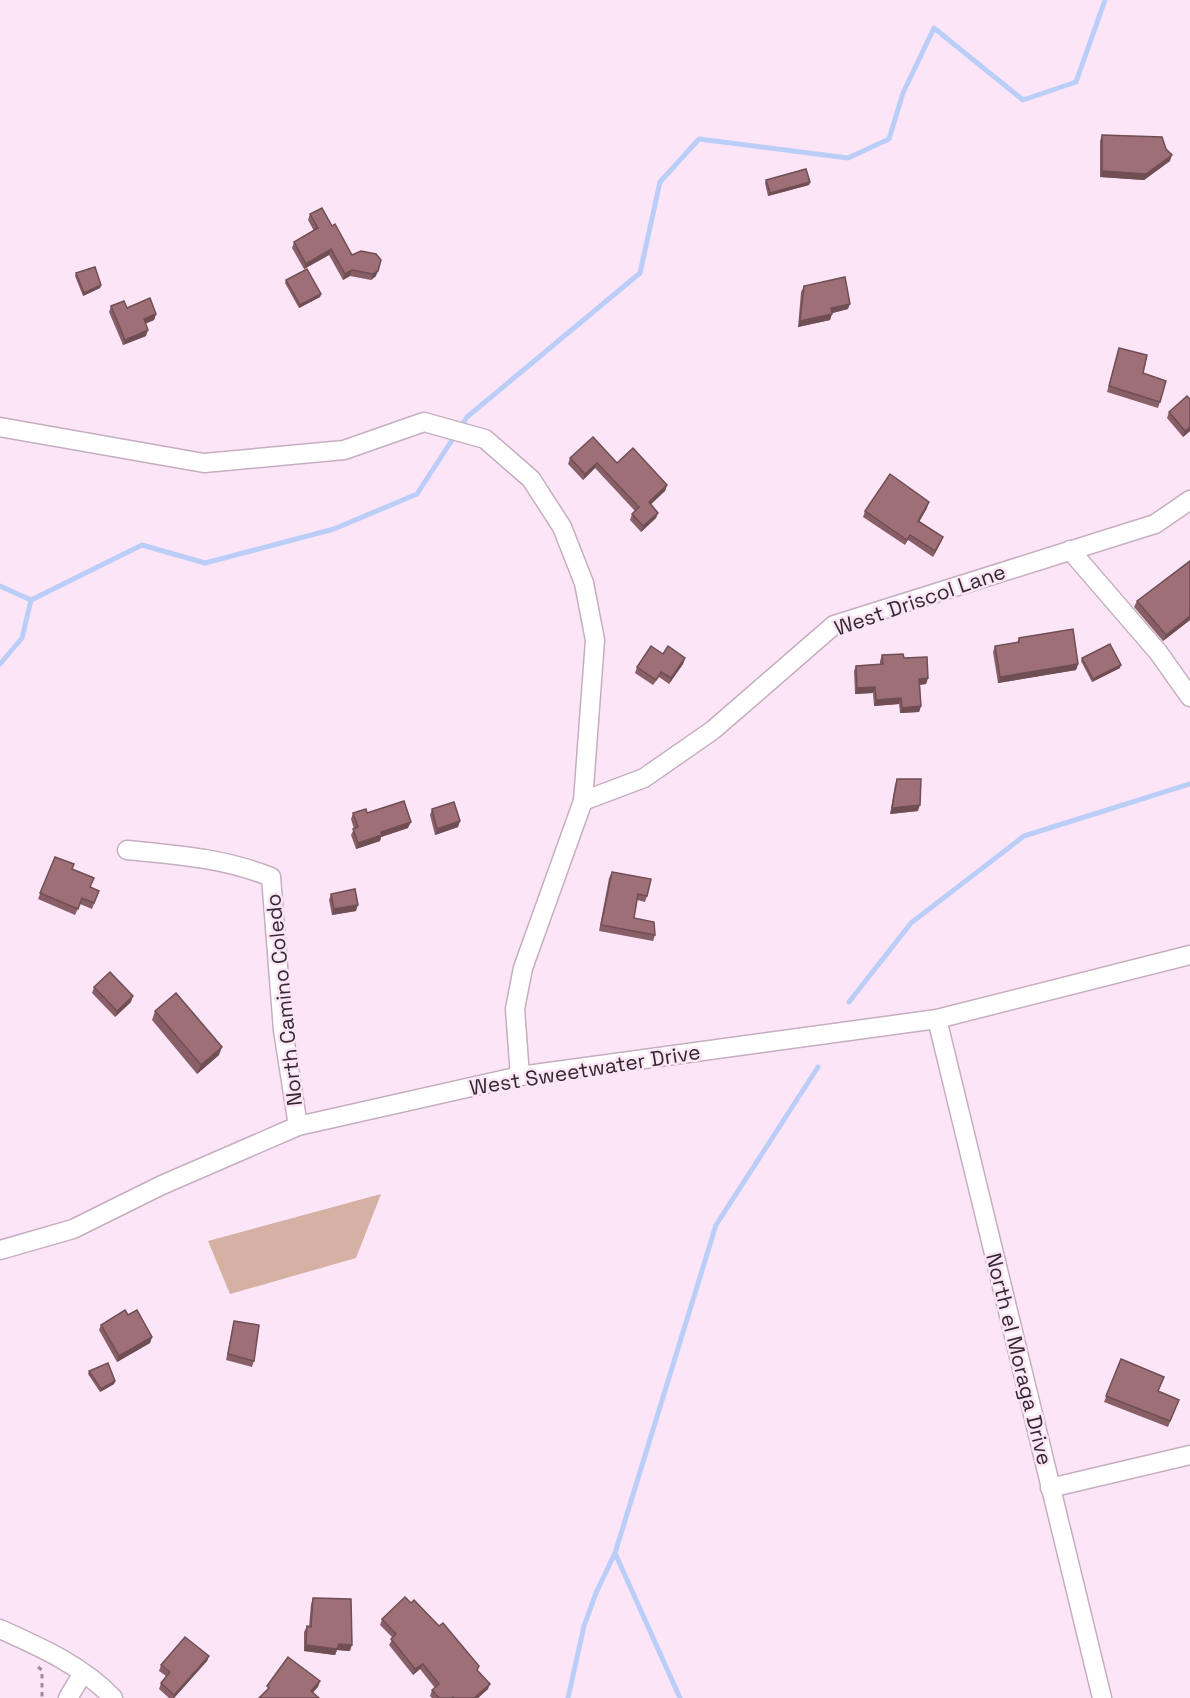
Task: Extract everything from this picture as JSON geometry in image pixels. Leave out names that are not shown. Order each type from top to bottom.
[{"type":"street","points":[[0,427],[204,463],[344,450],[424,422],[485,439],[531,479],[562,527],[584,583],[595,640],[583,801],[524,968],[515,1009],[520,1076]]},
{"type":"street","name":"West Driscol Lane","points":[[583,801],[644,778],[703,736],[834,625],[1155,524],[1190,500]]},
{"type":"street","points":[[1070,550],[1158,652],[1190,697]]},
{"type":"street","name":"North Camino Coledo","points":[[127,850],[195,856],[244,867],[271,878],[283,1030],[298,1126]]},
{"type":"street","name":"West Sweetwater Drive","points":[[0,1250],[73,1229],[162,1185],[298,1126],[520,1076],[937,1019],[1190,955]]},
{"type":"street","name":"North el Moraga Drive","points":[[937,1019],[1102,1698]]},
{"type":"street","name":"North el Moraga Drive","points":[[1050,1488],[1190,1455]]},
{"type":"street","points":[[0,1629],[39,1647],[83,1673],[113,1698]]},
{"type":"street","points":[[68,1698],[83,1673]]},
{"type":"path","points":[[32,1662],[42,1670],[42,1698]]},
{"type":"shaded area","points":[[381,1194],[356,1258],[230,1294],[208,1241]]},
{"type":"building","points":[[1102,135],[1162,137],[1166,149],[1172,155],[1146,174],[1102,171]]},
{"type":"building","points":[[806,169],[810,182],[770,193],[766,180]]},
{"type":"building","points":[[322,208],[332,226],[335,224],[352,255],[361,251],[376,254],[381,260],[378,271],[373,274],[352,270],[345,274],[331,249],[306,264],[294,242],[318,228],[310,214]]},
{"type":"building","points":[[95,267],[101,285],[84,293],[76,273]]},
{"type":"building","points":[[307,269],[321,294],[300,305],[286,280]]},
{"type":"building","points":[[845,277],[850,304],[831,308],[832,314],[800,321],[804,286]]},
{"type":"building","points":[[150,298],[156,314],[144,319],[148,330],[125,340],[111,306],[124,301],[127,308]]},
{"type":"building","points":[[1119,348],[1147,355],[1143,373],[1166,381],[1160,402],[1109,386]]},
{"type":"building","points":[[1187,396],[1190,399],[1190,427],[1185,431],[1169,412]]},
{"type":"building","points":[[593,437],[617,463],[633,448],[667,485],[649,502],[658,513],[643,526],[632,514],[639,507],[597,463],[585,474],[570,458]]},
{"type":"building","points":[[890,474],[929,502],[918,521],[943,537],[935,551],[910,535],[907,540],[865,511]]},
{"type":"building","points":[[1190,561],[1190,616],[1166,635],[1137,601]]},
{"type":"building","points":[[1073,629],[1078,664],[1000,677],[995,646],[1019,642],[1019,638]]},
{"type":"building","points":[[1110,644],[1121,665],[1093,679],[1082,658]]},
{"type":"building","points":[[651,646],[663,654],[668,646],[685,658],[671,678],[661,672],[656,680],[637,667]]},
{"type":"building","points":[[903,654],[904,658],[927,657],[928,678],[919,679],[921,706],[902,708],[901,698],[876,700],[875,687],[857,688],[856,666],[883,664],[882,655]]},
{"type":"building","points":[[897,779],[921,779],[920,805],[892,808]]},
{"type":"building","points":[[404,801],[411,822],[358,843],[353,829],[358,827],[353,813],[366,809],[367,813]]},
{"type":"building","points":[[454,802],[460,821],[437,829],[432,809]]},
{"type":"building","points":[[55,857],[74,864],[72,869],[94,878],[90,887],[99,891],[94,903],[82,898],[78,909],[40,893]]},
{"type":"building","points":[[612,872],[651,879],[647,896],[638,894],[634,918],[654,922],[655,935],[601,925]]},
{"type":"building","points":[[355,889],[358,905],[334,909],[331,894]]},
{"type":"building","points":[[110,972],[133,996],[117,1011],[94,987]]},
{"type":"building","points":[[176,993],[222,1047],[201,1065],[155,1011]]},
{"type":"building","points":[[125,1310],[128,1315],[137,1310],[152,1337],[119,1356],[101,1325]]},
{"type":"building","points":[[234,1321],[259,1325],[254,1361],[228,1354]]},
{"type":"building","points":[[1121,1359],[1164,1377],[1158,1391],[1179,1400],[1170,1421],[1106,1396]]},
{"type":"building","points":[[108,1363],[115,1381],[101,1389],[89,1371]]},
{"type":"building","points":[[405,1597],[411,1603],[414,1600],[439,1626],[443,1623],[479,1666],[477,1670],[490,1684],[474,1698],[439,1698],[432,1690],[439,1684],[423,1664],[415,1669],[391,1639],[396,1634],[382,1619]]},
{"type":"building","points":[[313,1598],[351,1599],[352,1645],[339,1644],[337,1649],[306,1645],[307,1626],[311,1627]]},
{"type":"building","points":[[185,1637],[209,1656],[174,1695],[161,1683],[170,1672],[161,1665]]},
{"type":"building","points":[[288,1657],[320,1681],[311,1691],[319,1698],[259,1698],[269,1688],[267,1686]]},
{"type":"waterway","points":[[0,664],[22,638],[31,600],[142,545],[205,563],[334,529],[417,494],[467,417],[640,273],[660,182],[699,139],[848,158],[889,139],[903,93],[934,28],[1023,100],[1076,82],[1105,0]]},
{"type":"waterway","points":[[0,586],[31,600]]},
{"type":"waterway","points":[[849,1002],[911,923],[1024,836],[1190,784]]},
{"type":"waterway","points":[[680,1698],[615,1553],[716,1225],[818,1067]]},
{"type":"waterway","points":[[568,1698],[584,1626],[596,1593],[615,1553]]}]
